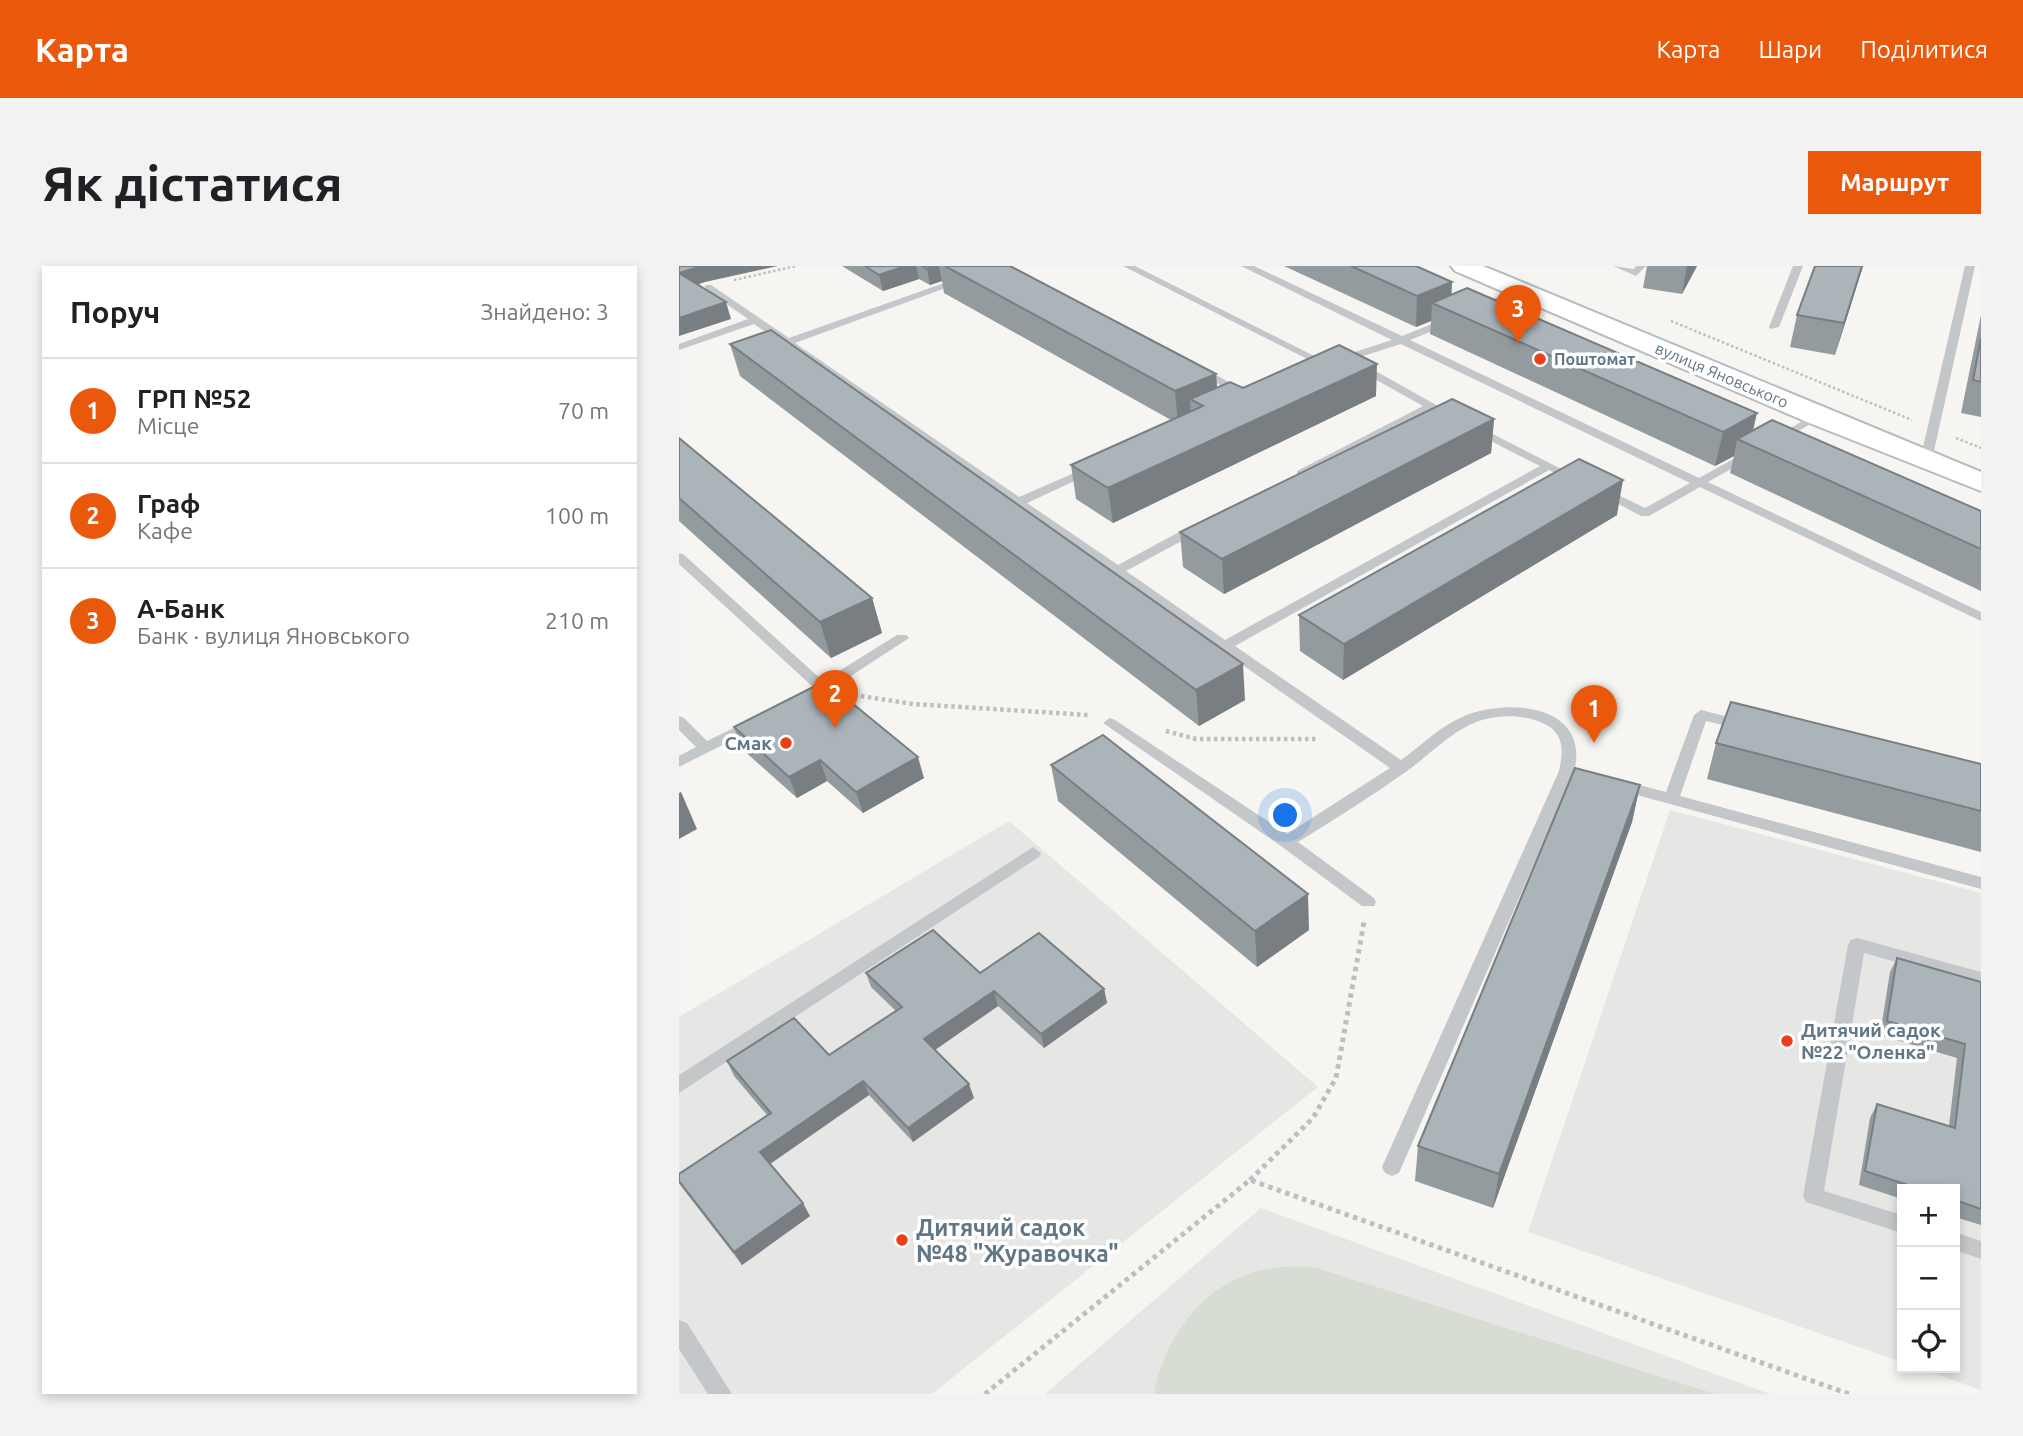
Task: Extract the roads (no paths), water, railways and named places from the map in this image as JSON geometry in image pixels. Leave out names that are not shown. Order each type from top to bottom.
[{"type":"main road","name":"вулиця Яновського","points":[[1463,266],[1817,416],[1981,482]]},
{"type":"lane","points":[[788,342],[1003,266],[1018,273]]},
{"type":"lane","points":[[1128,266],[1327,365]]},
{"type":"lane","points":[[1246,266],[1981,617]]},
{"type":"lane","points":[[1618,266],[1636,274],[1641,266]]},
{"type":"lane","points":[[1774,327],[1798,266]]},
{"type":"lane","points":[[1926,460],[1970,266]]},
{"type":"lane","points":[[708,286],[1401,768]]},
{"type":"lane","points":[[1314,370],[1402,340],[1520,290]]},
{"type":"lane","points":[[679,346],[755,320]]},
{"type":"lane","points":[[1344,358],[1431,406],[1645,513],[1817,416]]},
{"type":"lane","points":[[1189,365],[1251,398],[1238,403]]},
{"type":"lane","points":[[1284,482],[1431,406]]},
{"type":"lane","points":[[1020,502],[1101,465]]},
{"type":"lane","points":[[1226,645],[1548,466]]},
{"type":"lane","points":[[1117,571],[1210,520]]},
{"type":"lane","points":[[679,557],[823,688]]},
{"type":"lane","points":[[799,700],[902,638]]},
{"type":"lane","points":[[1287,842],[1401,768],[1466,720],[1489,713],[1514,712],[1540,716],[1558,725],[1569,738],[1571,755],[1567,771],[1392,1167]]},
{"type":"lane","points":[[1671,799],[1701,715],[1755,728]]},
{"type":"lane","points":[[679,762],[764,718]]},
{"type":"lane","points":[[679,721],[705,748]]},
{"type":"lane","points":[[1110,723],[1287,842],[1368,902]]},
{"type":"lane","points":[[1567,771],[1981,883]]},
{"type":"lane","points":[[679,1085],[1033,853]]},
{"type":"lane","points":[[1897,1222],[1813,1196],[1857,945],[1981,979]]},
{"type":"lane","points":[[1960,1243],[1981,1250]]},
{"type":"lane","points":[[679,1330],[721,1394]]},
{"type":"place","name":"А-Банк","points":[[1518,343]]},
{"type":"place","name":"Поштомат","points":[[1540,359]]},
{"type":"place","name":"Граф","points":[[835,728]]},
{"type":"place","name":"Смак","points":[[786,743]]},
{"type":"place","name":"ГРП №52","points":[[1594,743]]},
{"type":"place","name":"Дитячий садок №22 \"Оленка\"","points":[[1787,1041]]},
{"type":"place","name":"Дитячий садок №48 \"Журавочка\"","points":[[902,1240]]}]
